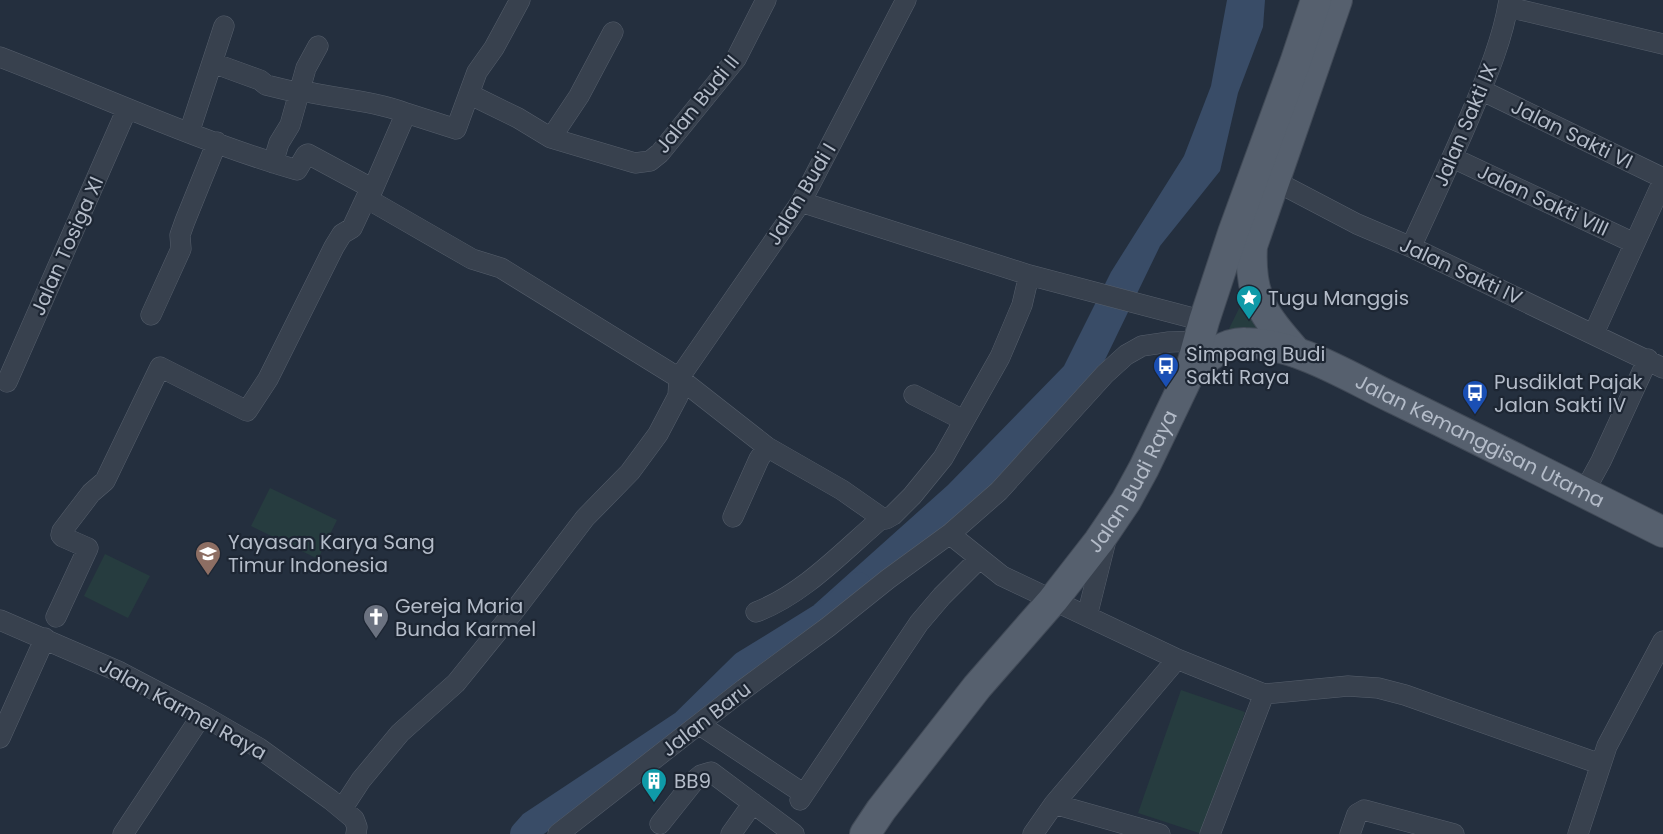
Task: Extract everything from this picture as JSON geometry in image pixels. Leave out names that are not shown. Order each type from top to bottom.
[{"type":"main road","name":"Jalan Budi Raya","points":[[865,834],[881,810],[977,687],[1053,600],[1109,527],[1144,468],[1190,372],[1233,233],[1316,0]]},
{"type":"main road","points":[[1275,181],[1337,0]]},
{"type":"main road","name":"Jalan Kemanggisan Utama","points":[[1275,181],[1252,246],[1253,286],[1266,316],[1296,352]]},
{"type":"main road","name":"Jalan Kemanggisan Utama","points":[[1190,372],[1200,363],[1233,344],[1245,342],[1264,344],[1296,352],[1663,532]]},
{"type":"street","points":[[213,63],[260,80],[266,85],[383,105],[455,129],[477,72],[494,48],[520,0]]},
{"type":"street","name":"Jalan Budi II","points":[[469,94],[519,118],[551,138],[635,163],[650,161],[660,153],[736,59],[766,0]]},
{"type":"street","name":"Jalan Budi I","points":[[679,378],[801,202],[906,0]]},
{"type":"street","points":[[1508,4],[1663,44]]},
{"type":"street","name":"Jalan Sakti IX","points":[[1411,247],[1453,158],[1496,52],[1508,4]]},
{"type":"street","points":[[189,133],[224,26]]},
{"type":"street","points":[[551,138],[579,96],[614,32]]},
{"type":"street","points":[[273,163],[279,143],[290,125],[306,68],[318,46]]},
{"type":"street","points":[[0,58],[189,133],[273,163],[297,170],[308,154],[472,259],[501,268],[679,378],[767,447],[842,490],[886,519],[893,515],[943,458],[1004,348],[1022,305],[1029,275]]},
{"type":"street","name":"Jalan Sakti VI","points":[[1480,90],[1663,179]]},
{"type":"street","name":"Jalan Tosiga XI","points":[[7,382],[127,109]]},
{"type":"street","points":[[56,617],[88,548],[63,537],[62,531],[91,494],[105,481],[160,367],[247,411],[268,380],[334,247],[342,234],[352,228],[406,113]]},
{"type":"street","points":[[151,315],[181,249],[180,235],[217,142]]},
{"type":"street","name":"Jalan Sakti VIII","points":[[1453,158],[1634,243]]},
{"type":"street","points":[[1594,333],[1663,179]]},
{"type":"street","name":"Jalan Sakti IV","points":[[1275,181],[1357,224],[1411,247],[1655,363],[1584,492]]},
{"type":"street","points":[[801,202],[1029,275],[1135,303],[1202,331]]},
{"type":"street","name":"Jalan Baru","points":[[558,834],[744,689],[951,533],[999,491],[1105,374],[1126,355],[1142,346],[1169,342],[1202,331]]},
{"type":"street","points":[[350,821],[361,780],[400,733],[456,682],[515,610],[585,518],[630,472],[663,425],[678,396],[679,378]]},
{"type":"street","points":[[914,395],[963,420]]},
{"type":"street","points":[[733,517],[759,459],[767,447]]},
{"type":"street","points":[[756,612],[768,608],[811,579],[882,518]]},
{"type":"street","points":[[1087,616],[1109,527]]},
{"type":"street","points":[[951,533],[979,559],[1002,576],[1177,659],[1264,694],[1348,686],[1378,688],[1405,695],[1600,764]]},
{"type":"street","points":[[700,725],[802,797],[919,623],[979,559]]},
{"type":"street","name":"Jalan Karmel Raya","points":[[0,620],[120,672],[260,748],[350,821]]},
{"type":"street","points":[[0,738],[45,638]]},
{"type":"street","points":[[1578,834],[1600,764],[1663,641]]},
{"type":"street","points":[[1033,834],[1054,804],[1177,659]]},
{"type":"street","points":[[1210,834],[1264,694]]},
{"type":"street","points":[[123,834],[202,715]]},
{"type":"street","points":[[660,824],[695,780],[711,772],[794,834]]},
{"type":"street","points":[[731,834],[753,803]]},
{"type":"street","points":[[1054,804],[1160,834]]},
{"type":"street","points":[[1350,834],[1357,814],[1364,810],[1454,834]]},
{"type":"green space","points":[[1254,278],[1268,327],[1222,343]]},
{"type":"green space","points":[[270,488],[337,520],[318,559],[251,526]]},
{"type":"green space","points":[[105,554],[150,576],[128,618],[84,596]]},
{"type":"green space","points":[[1181,690],[1245,712],[1202,834],[1138,813]]},
{"type":"water","points":[[1227,0],[1265,0],[1263,27],[1238,93],[1220,171],[1160,246],[1101,368],[985,503],[840,615],[814,605],[948,485],[1064,366],[1111,272],[1184,156],[1211,86]]},
{"type":"waterway","points":[[524,834],[532,825],[684,724],[744,665],[833,610],[858,586]]},
{"type":"place","name":"Tugu Manggis","points":[[1249,321]]},
{"type":"place","name":"Simpang Budi Sakti Raya","points":[[1166,389]]},
{"type":"place","name":"Pusdiklat Pajak Jalan Sakti IV","points":[[1475,416]]},
{"type":"place","name":"Yayasan Karya Sang Timur Indonesia","points":[[208,577]]},
{"type":"place","name":"Gereja Maria Bunda Karmel","points":[[376,640]]},
{"type":"place","name":"BB9","points":[[654,804]]}]
